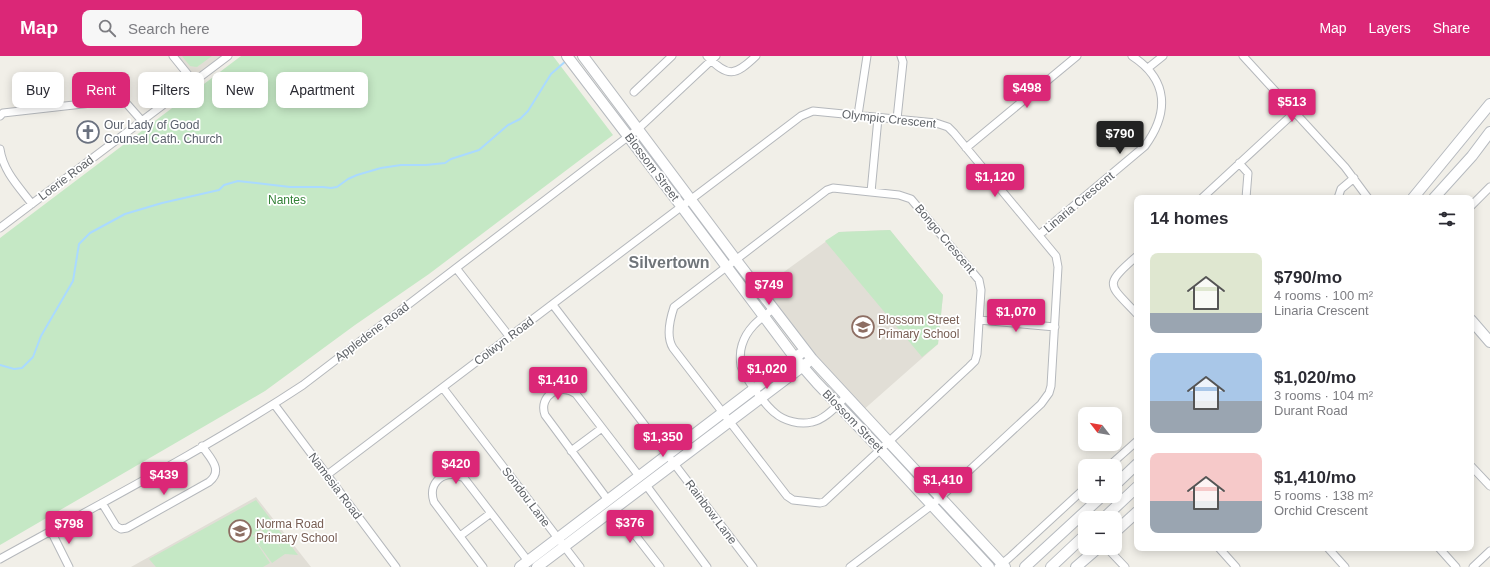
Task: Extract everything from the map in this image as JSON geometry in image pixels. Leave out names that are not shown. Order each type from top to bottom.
[{"type":"street","points":[[173,56],[186,72]]},
{"type":"street","name":"Loerie Road","points":[[204,74],[228,56]]},
{"type":"street","name":"Blossom Street","points":[[567,56],[802,367],[989,567]]},
{"type":"street","points":[[634,92],[672,56]]},
{"type":"street","name":"Appledene Road","points":[[0,559],[274,404],[302,385],[629,137],[712,58],[721,69],[726,72],[732,72],[746,66],[756,56]]},
{"type":"street","points":[[858,115],[867,56]]},
{"type":"street","points":[[897,119],[903,62],[901,56]]},
{"type":"street","points":[[966,148],[1078,56]]},
{"type":"street","name":"Linaria Crescent","points":[[1039,235],[1145,146],[1155,133],[1162,110],[1161,98],[1156,81],[1148,68],[1132,56]]},
{"type":"street","points":[[1148,68],[1163,56]]},
{"type":"street","points":[[1243,56],[1354,178],[1366,195]]},
{"type":"street","name":"Blossom Street","points":[[585,58],[812,359],[941,497],[1001,566]]},
{"type":"street","points":[[0,116],[3,113],[118,100],[127,104],[142,121]]},
{"type":"street","points":[[1415,195],[1490,104]]},
{"type":"street","name":"Loerie Road","points":[[0,228],[159,108]]},
{"type":"street","name":"Olympic Crescent","points":[[682,207],[808,112],[813,111],[858,115],[942,124],[954,133],[1053,252],[1057,261],[1055,327],[1051,386],[1046,399],[932,505],[850,567]]},
{"type":"street","points":[[1205,195],[1295,112]]},
{"type":"street","points":[[870,192],[878,118]]},
{"type":"street","points":[[1437,195],[1472,156],[1490,132]]},
{"type":"street","points":[[0,149],[2,160],[7,170],[32,204]]},
{"type":"street","points":[[1239,163],[1248,173],[1246,195]]},
{"type":"street","points":[[1339,195],[1341,189],[1354,178]]},
{"type":"street","points":[[1474,203],[1490,187]]},
{"type":"street","name":"Bongo Crescent","points":[[834,188],[906,196],[914,202],[980,280],[980,320],[975,361],[824,502],[793,500],[787,496],[673,348],[669,337],[674,307],[736,260],[827,190],[834,188]]},
{"type":"street","name":"Colwyn Road","points":[[327,475],[443,388],[509,336],[553,305],[682,207]]},
{"type":"street","points":[[1134,259],[1118,273],[1113,285],[1116,291],[1134,311]]},
{"type":"street","points":[[456,268],[509,336]]},
{"type":"street","name":"Rainbow Lane","points":[[553,305],[753,567]]},
{"type":"street","points":[[773,309],[750,329],[741,346],[740,357],[742,367],[761,397],[774,413],[784,419],[802,423],[812,422],[821,418],[846,397]]},
{"type":"street","points":[[980,320],[1055,327]]},
{"type":"street","points":[[1474,323],[1490,342]]},
{"type":"street","points":[[727,417],[755,388],[805,350]]},
{"type":"street","points":[[483,567],[434,502],[432,496],[433,489],[436,483],[443,476],[450,474],[458,475],[464,478],[491,513],[524,564],[615,509],[643,481],[671,458],[727,417],[761,397],[812,359]]},
{"type":"street","name":"Sondou Lane","points":[[443,388],[580,567]]},
{"type":"street","points":[[608,500],[545,415],[543,410],[544,401],[557,390],[562,389],[572,391],[576,394],[707,567]]},
{"type":"street","name":"Namesia Road","points":[[274,404],[396,567]]},
{"type":"street","points":[[571,451],[602,428]]},
{"type":"street","points":[[1117,459],[1134,444]]},
{"type":"street","points":[[102,502],[116,526],[121,529],[127,528],[214,478],[216,471],[215,466],[202,446]]},
{"type":"street","points":[[1122,478],[1134,467]]},
{"type":"street","points":[[1474,469],[1490,486]]},
{"type":"street","points":[[537,567],[561,542],[608,500],[643,481]]},
{"type":"street","points":[[1111,511],[1134,490]]},
{"type":"street","points":[[1001,566],[1078,494]]},
{"type":"street","points":[[1025,567],[1094,503]]},
{"type":"street","points":[[615,509],[660,567]]},
{"type":"street","points":[[460,536],[491,513]]},
{"type":"street","points":[[1122,526],[1134,515]]},
{"type":"street","points":[[51,531],[69,567]]},
{"type":"street","points":[[1051,567],[1078,542]]},
{"type":"street","points":[[1222,551],[1236,567]]},
{"type":"street","points":[[1331,551],[1345,567]]},
{"type":"street","points":[[1442,551],[1456,567]]},
{"type":"street","points":[[1473,567],[1490,551]]},
{"type":"street","points":[[1076,567],[1090,555]]},
{"type":"street","points":[[1114,555],[1125,567]]},
{"type":"shaded area","points":[[173,56],[228,56],[204,74],[204,72],[186,72]]},
{"type":"shaded area","name":"Blossom Street Primary School","points":[[890,230],[943,295],[938,344],[861,412],[759,290],[839,232]]},
{"type":"shaded area","name":"Norma Road Primary School","points":[[256,497],[311,567],[131,567]]},
{"type":"green space","points":[[182,56],[212,56],[197,67],[190,66]]},
{"type":"green space","name":"Nantes","points":[[241,56],[553,56],[613,135],[429,274],[355,325],[265,391],[0,545],[0,238],[172,108],[204,108],[204,84],[212,78],[212,108],[268,108],[268,72],[220,72]]},
{"type":"green space","points":[[890,230],[943,295],[938,344],[922,357],[825,241],[839,232]]},
{"type":"green space","name":"Norma Road Primary School","points":[[256,500],[298,555],[285,554],[266,526],[252,536],[270,563],[263,567],[156,567],[149,559]]},
{"type":"green space","points":[[266,528],[285,554],[272,563],[253,537]]},
{"type":"waterway","points":[[0,365],[14,369],[22,368],[33,357],[41,336],[73,281],[79,244],[90,233],[125,214],[162,203],[219,190],[224,185],[238,181],[290,187],[331,188],[337,187],[348,179],[357,175],[381,168],[401,165],[445,163],[451,159],[479,150],[508,125],[520,119],[528,111],[551,74],[567,60]]},
{"type":"place","name":"Our Lady of Good Counsel Cath. Church","points":[[88,132]]},
{"type":"place","name":"Blossom Street Primary School","points":[[863,327]]},
{"type":"place","name":"Norma Road Primary School","points":[[240,531]]},
{"type":"district","name":"Silvertown","points":[[669,262]]}]
